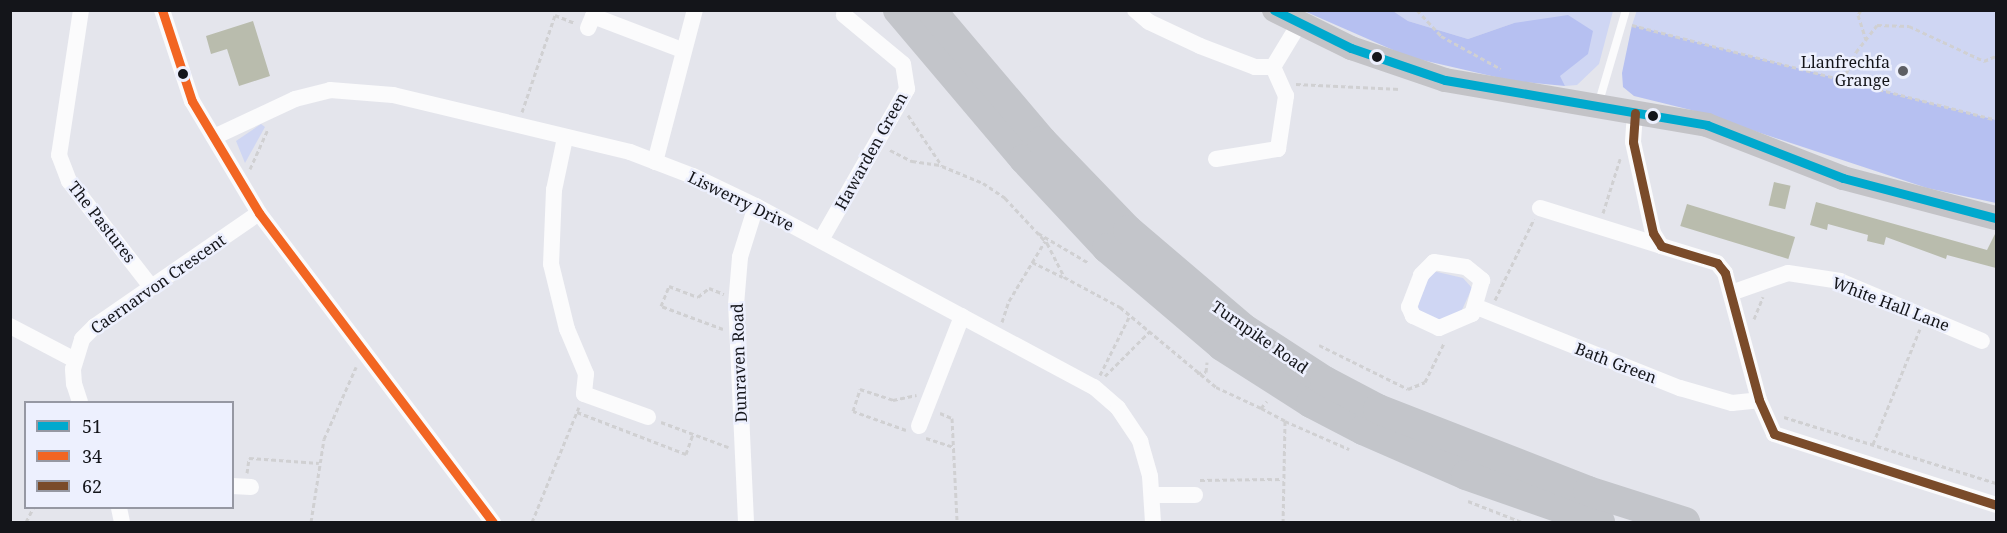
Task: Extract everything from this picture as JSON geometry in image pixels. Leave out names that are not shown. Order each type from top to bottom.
[{"type":"highway","name":"Turnpike Road","points":[[898,10],[1024,159],[1107,248],[1222,346],[1311,404],[1363,430],[1466,475],[1600,522]]},
{"type":"highway","name":"Turnpike Road","points":[[931,10],[1042,141],[1128,230],[1243,328],[1325,381],[1378,409],[1557,479],[1685,522]]},
{"type":"main road","points":[[1274,10],[1351,48],[1445,80],[1707,124],[1843,178],[1996,218]]},
{"type":"street","name":"The Pastures","points":[[81,10],[59,155],[69,180],[152,288]]},
{"type":"street","points":[[162,10],[192,101],[259,213],[493,522]]},
{"type":"street","points":[[655,162],[682,50],[695,10]]},
{"type":"street","points":[[1135,10],[1149,22],[1200,46],[1255,67],[1273,67]]},
{"type":"street","name":"Hawarden Green","points":[[821,240],[901,104],[907,76],[903,64],[844,15]]},
{"type":"street","points":[[588,28],[593,16],[682,50]]},
{"type":"street","points":[[1273,67],[1299,24]]},
{"type":"street","points":[[1216,159],[1278,149],[1287,106],[1283,87],[1273,67]]},
{"type":"street","name":"Liswerry Drive","points":[[214,137],[282,105],[330,90],[393,95],[630,152],[655,162],[756,206],[1094,387],[1118,408],[1140,441],[1152,495],[1153,522]]},
{"type":"street","points":[[1635,113],[1634,142],[1653,233],[1661,246]]},
{"type":"street","points":[[565,138],[553,198],[551,264],[567,329],[586,374],[584,394],[648,417]]},
{"type":"street","name":"Dunraven Road","points":[[746,522],[736,298],[740,257],[756,206]]},
{"type":"street","points":[[1540,208],[1717,263],[1725,273],[1760,403],[1774,434],[1996,505]]},
{"type":"street","name":"Caernarvon Crescent","points":[[80,401],[74,384],[75,360],[82,339],[95,326],[259,213]]},
{"type":"street","points":[[1434,262],[1476,272],[1482,280],[1483,310],[1439,328],[1413,316],[1409,307],[1421,275],[1434,262]]},
{"type":"street","name":"White Hall Lane","points":[[1731,293],[1788,273],[1840,281],[1982,341]]},
{"type":"street","name":"Bath Green","points":[[1483,310],[1680,388],[1732,403],[1760,403]]},
{"type":"street","points":[[919,426],[962,316]]},
{"type":"street","points":[[10,326],[75,360]]},
{"type":"street","points":[[1152,495],[1195,495]]},
{"type":"lane","points":[[1597,107],[1626,10]]},
{"type":"path","points":[[1417,10],[1441,36],[1506,72]]},
{"type":"path","points":[[1861,10],[1858,15],[1866,40]]},
{"type":"path","points":[[518,126],[555,15],[588,28]]},
{"type":"path","points":[[1621,25],[1996,120]]},
{"type":"path","points":[[1843,80],[1877,25],[1909,26],[1984,61],[1996,56]]},
{"type":"path","points":[[1283,87],[1305,83],[1400,90]]},
{"type":"path","points":[[901,104],[942,166]]},
{"type":"path","points":[[248,195],[250,164],[282,105]]},
{"type":"path","points":[[877,144],[912,161],[942,166],[996,190],[1045,241],[1064,278]]},
{"type":"path","points":[[1601,219],[1622,153]]},
{"type":"path","points":[[1483,310],[1540,208]]},
{"type":"path","points":[[997,335],[1009,301],[1045,241]]},
{"type":"path","points":[[1032,262],[1120,307],[1150,331],[1195,373],[1285,421],[1282,479],[1283,522]]},
{"type":"path","points":[[1744,340],[1771,279]]},
{"type":"path","points":[[736,298],[709,288],[698,297],[669,286],[661,306],[736,334]]},
{"type":"path","points":[[1094,387],[1130,317]]},
{"type":"path","points":[[1872,444],[1926,317]]},
{"type":"path","points":[[1094,387],[1150,331]]},
{"type":"path","points":[[1319,345],[1408,389],[1425,382],[1447,338]]},
{"type":"path","points":[[312,522],[324,439],[363,352]]},
{"type":"path","points":[[953,447],[853,411],[860,390],[893,400],[920,394],[927,403],[952,417],[957,522]]},
{"type":"path","points":[[532,522],[584,394]]},
{"type":"path","points":[[1261,408],[1270,398]]},
{"type":"path","points":[[1760,403],[1770,413],[1996,483]]},
{"type":"path","points":[[577,412],[686,454],[693,434]]},
{"type":"path","points":[[648,417],[742,452]]},
{"type":"path","points":[[243,487],[249,458],[319,463]]},
{"type":"path","points":[[1195,495],[1195,480],[1282,479]]},
{"type":"shaded area","name":"Llanfrechfa Grange","points":[[1637,10],[1996,11],[1996,120],[1632,25]]},
{"type":"shaded area","points":[[1304,11],[1393,11],[1408,21],[1468,39],[1514,23],[1568,15],[1593,31],[1588,54],[1560,76],[1565,86],[1513,81],[1409,57]]},
{"type":"shaded area","points":[[1393,11],[1613,11],[1599,64],[1577,85],[1565,86],[1514,23],[1468,39],[1408,21]]},
{"type":"shaded area","points":[[1632,25],[1996,120],[1996,203],[1927,188],[1691,110],[1634,96],[1623,87],[1622,73]]},
{"type":"shaded area","points":[[261,124],[265,127],[245,163],[236,141]]},
{"type":"shaded area","points":[[1433,271],[1463,278],[1472,288],[1461,312],[1437,322],[1421,313],[1418,307],[1425,278]]},
{"type":"building","points":[[253,21],[270,76],[239,86],[227,49],[211,54],[206,36]]},
{"type":"building","points":[[1774,182],[1791,186],[1785,209],[1769,205]]},
{"type":"building","points":[[1816,202],[1987,250],[1996,232],[1996,268],[1947,255],[1946,259],[1886,237],[1884,245],[1867,241],[1868,235],[1828,224],[1827,230],[1810,225]]},
{"type":"building","points":[[1687,204],[1795,237],[1788,259],[1680,226]]},
{"type":"transit line","name":"34","points":[[162,10],[192,101],[259,213],[493,522]]},
{"type":"transit line","name":"51","points":[[1274,10],[1351,48],[1445,80],[1707,125],[1843,178],[1996,218]]},
{"type":"transit line","name":"62","points":[[1635,113],[1633,142],[1653,233],[1661,246],[1717,263],[1725,273],[1759,400],[1774,434],[1996,505]]},
{"type":"place","name":"Llanfrechfa Grange","points":[[1903,71]]}]
